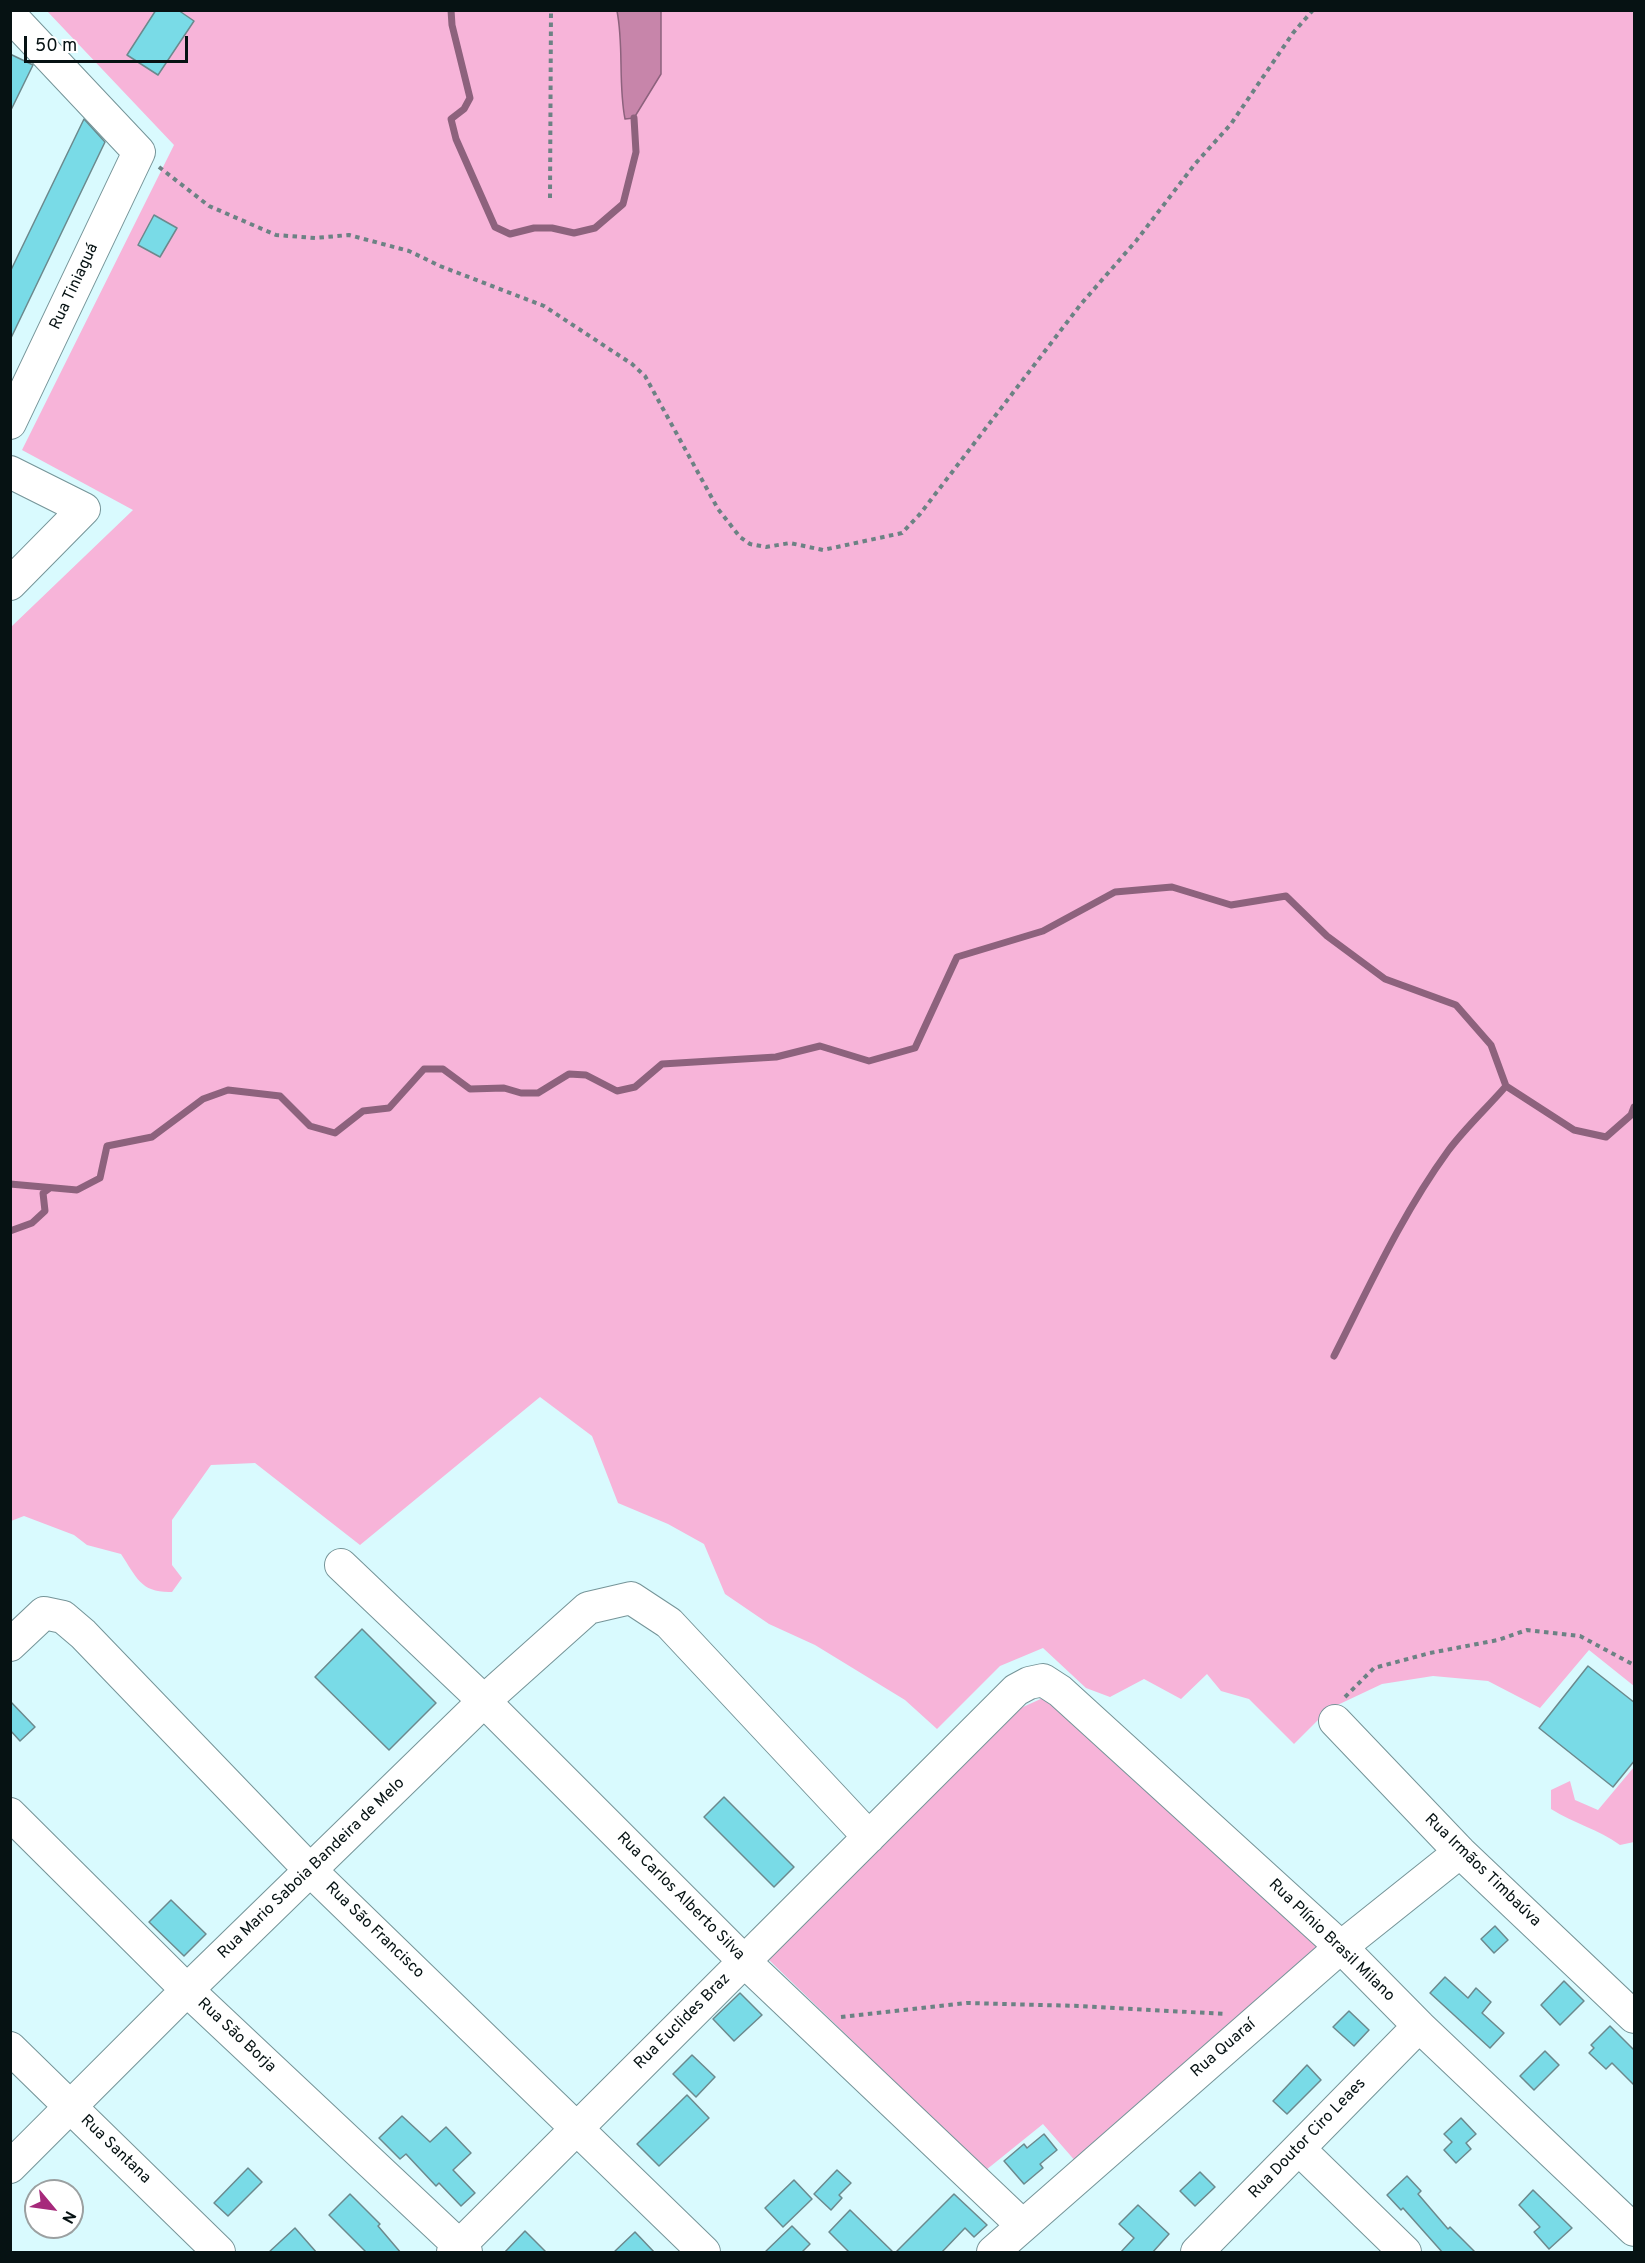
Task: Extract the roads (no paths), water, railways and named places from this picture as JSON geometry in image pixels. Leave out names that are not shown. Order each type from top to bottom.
[{"type":"street","name":"Rua Tiniaguá","points":[[10,15],[139,152],[10,423]]},
{"type":"street","points":[[10,472],[84,509],[10,584]]},
{"type":"street","name":"Rua Carlos Alberto Silva","points":[[341,1565],[484,1701],[744,1961],[1022,2225]]},
{"type":"street","name":"Rua Mario Saboia Bandeira de Melo","points":[[10,2167],[187,1990],[484,1701],[588,1608],[631,1598],[669,1623],[868,1837]]},
{"type":"street","name":"Rua São Francisco","points":[[10,1645],[44,1613],[63,1617],[83,1634],[310,1870],[578,2127],[704,2253]]},
{"type":"street","name":"Rua Plínio Brasil Milano","points":[[1016,1690],[1029,1683],[1044,1680],[1060,1691],[1341,1947],[1419,2026],[1635,2230]]},
{"type":"street","name":"Rua Euclides Braz","points":[[460,2250],[578,2127],[1016,1690]]},
{"type":"street","name":"Rua Irmãos Timbaúva","points":[[1335,1721],[1460,1852],[1635,2017]]},
{"type":"street","name":"Rua São Borja","points":[[10,1814],[187,1990],[460,2250]]},
{"type":"street","name":"Rua Quaraí","points":[[993,2253],[1022,2225],[1341,1947],[1460,1852]]},
{"type":"street","name":"Rua Doutor Ciro Leaes","points":[[1197,2253],[1419,2026]]},
{"type":"street","name":"Rua Santana","points":[[10,2048],[219,2253]]},
{"type":"street","points":[[1299,2149],[1405,2253]]},
{"type":"waterway","points":[[451,10],[452,25],[470,98],[464,109],[451,119],[456,139],[495,227],[510,234],[534,228],[552,228],[574,233],[595,228],[623,204],[636,152],[634,118]]},
{"type":"waterway","points":[[10,1184],[77,1190],[100,1178],[107,1146],[152,1137],[203,1099],[228,1090],[280,1096],[310,1126],[335,1133],[363,1111],[389,1108],[424,1069],[443,1069],[470,1089],[504,1088],[521,1093],[538,1093],[569,1074],[586,1075],[617,1091],[635,1087],[662,1064],[776,1057],[820,1046],[869,1061],[915,1048],[957,957],[1043,931],[1115,892],[1172,887],[1231,905],[1286,896],[1327,936],[1385,979],[1456,1005],[1491,1045],[1506,1086],[1574,1130],[1606,1137],[1631,1115],[1634,1107]]},
{"type":"waterway","points":[[1334,1356],[1387,1251],[1431,1175],[1469,1126],[1506,1086]]},
{"type":"waterway","points":[[10,1231],[32,1223],[45,1211],[43,1193],[50,1188]]}]
